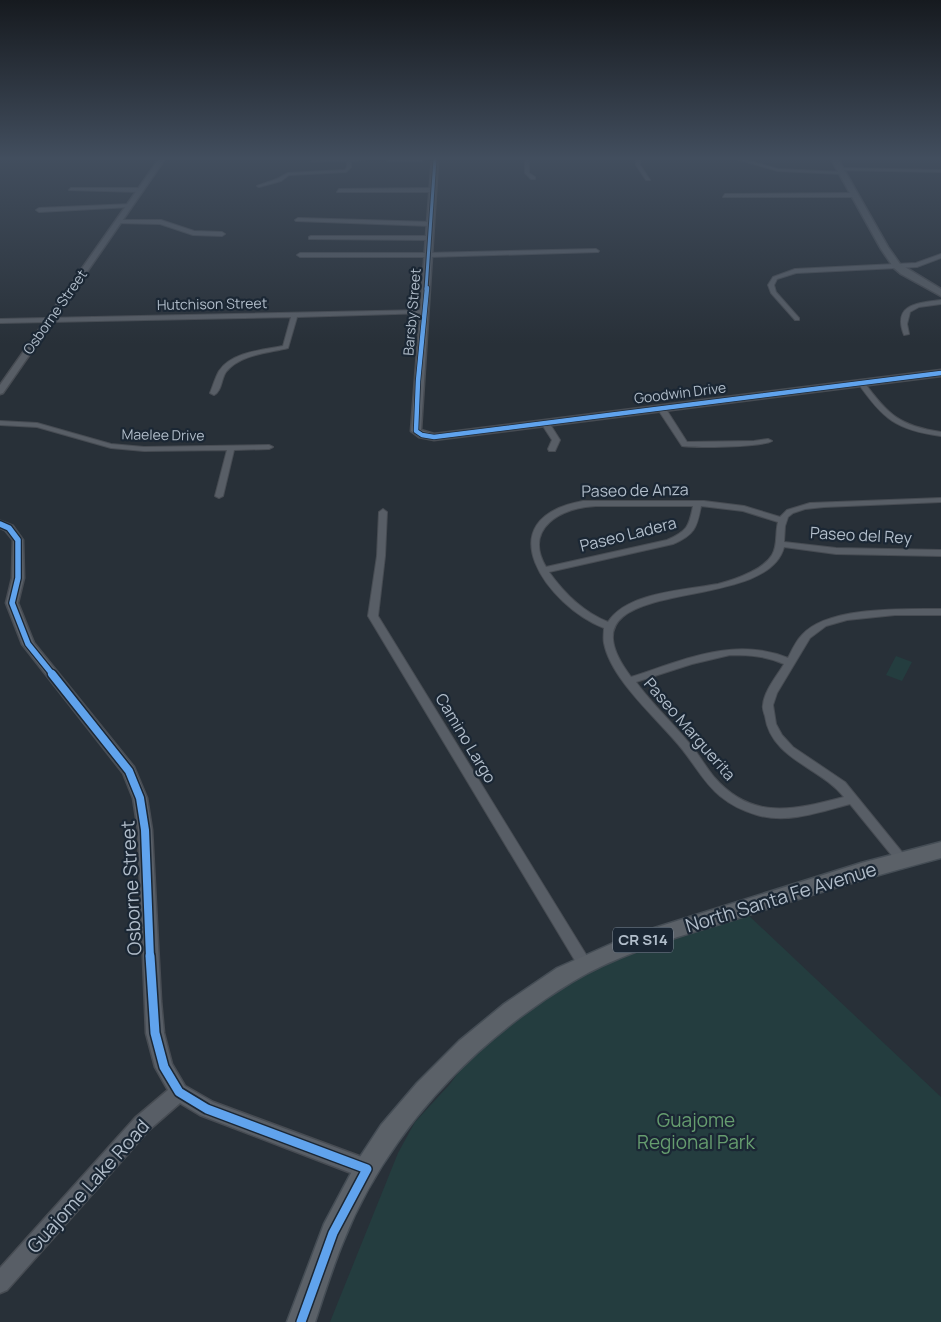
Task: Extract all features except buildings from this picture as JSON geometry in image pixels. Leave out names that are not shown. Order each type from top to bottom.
[{"type":"main road","points":[[868,221],[885,250],[889,252],[897,266],[941,293]]},
{"type":"main road","name":"North Santa Fe Avenue","points":[[301,1322],[333,1233],[367,1169],[390,1132],[425,1091],[467,1048],[512,1011],[565,975],[653,936],[902,860],[941,850]]},
{"type":"street","points":[[321,221],[431,224]]},
{"type":"street","name":"Barsby Street","points":[[422,435],[416,431],[418,381],[426,312],[431,221]]},
{"type":"street","points":[[118,222],[160,222],[194,233],[222,234]]},
{"type":"street","name":"Osborne Street","points":[[0,391],[118,222]]},
{"type":"street","points":[[311,238],[430,238]]},
{"type":"street","points":[[300,255],[594,252]]},
{"type":"street","points":[[797,319],[773,292],[770,284],[775,278],[784,273],[803,270],[917,265],[941,256]]},
{"type":"street","points":[[906,334],[902,321],[905,312],[915,306],[941,302]]},
{"type":"street","name":"Hutchison Street","points":[[0,321],[426,312]]},
{"type":"street","points":[[214,393],[222,372],[230,363],[245,357],[286,347],[295,314]]},
{"type":"street","name":"Goodwin Drive","points":[[422,435],[434,437],[941,373]]},
{"type":"street","points":[[862,383],[886,415],[926,432],[941,434]]},
{"type":"street","points":[[661,408],[685,444],[768,441]]},
{"type":"street","name":"Maelee Drive","points":[[0,423],[37,425],[119,447],[144,449],[269,447]]},
{"type":"street","points":[[545,423],[556,440],[552,449]]},
{"type":"street","points":[[219,496],[231,448]]},
{"type":"street","points":[[610,626],[619,613],[639,603],[731,583],[753,575],[764,568],[778,553],[781,520],[786,513],[811,506],[941,500]]},
{"type":"street","name":"Paseo de Anza","points":[[610,626],[599,622],[568,603],[544,570],[536,553],[535,536],[537,529],[544,520],[571,506],[587,504],[697,504],[748,509],[767,513],[781,520]]},
{"type":"street","name":"Paseo Ladera","points":[[544,570],[670,542],[688,534],[694,527],[697,504]]},
{"type":"street","name":"Camino Largo","points":[[383,512],[381,556],[373,616],[585,965]]},
{"type":"street","name":"Osborne Street","points":[[0,524],[9,528],[18,540],[18,578],[12,603],[28,644],[129,771],[140,798],[145,830],[152,1001],[155,1033],[164,1067],[179,1092],[216,1113],[367,1169]]},
{"type":"street","name":"Paseo del Rey","points":[[779,544],[836,551],[941,553]]},
{"type":"street","points":[[902,860],[832,777],[789,750],[778,737],[771,724],[768,705],[772,693],[789,662],[806,636],[823,624],[846,617],[895,612],[941,612]]},
{"type":"street","name":"Paseo Marguerita","points":[[610,626],[608,635],[609,646],[630,681],[684,743],[713,784],[736,802],[760,812],[774,813],[801,812],[851,799]]},
{"type":"street","points":[[630,681],[724,652],[747,650],[778,656],[789,662]]},
{"type":"street","name":"Guajome Lake Road","points":[[0,1282],[142,1124],[179,1092]]},
{"type":"green space","points":[[896,656],[912,662],[902,681],[886,675]]},
{"type":"green space","name":"Guajome Regional Park","points":[[746,913],[941,1097],[941,1322],[330,1322],[398,1153],[415,1122],[450,1084],[470,1056],[532,1005],[609,960]]},
{"type":"cycle path","points":[[431,221],[418,381],[416,431],[422,435],[434,437],[941,373]]},
{"type":"cycle path","points":[[0,524],[9,528],[18,540],[18,578],[12,603],[28,644],[129,771],[140,798],[145,830],[152,1001],[155,1033],[164,1067],[179,1092],[207,1109],[367,1169],[333,1233],[301,1322]]}]
